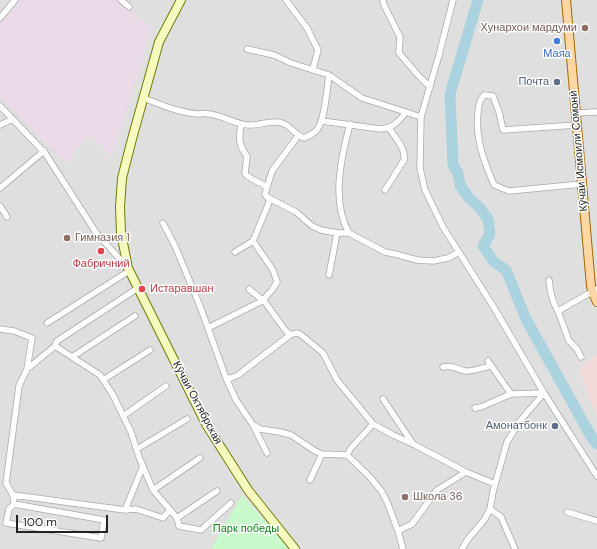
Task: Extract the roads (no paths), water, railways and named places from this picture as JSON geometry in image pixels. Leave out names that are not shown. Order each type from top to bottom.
[{"type":"main road","name":"Кӯчаи Октябрская","points":[[181,0],[160,42],[122,178],[120,207],[121,234],[129,270],[206,424],[248,490],[295,549]]},
{"type":"main road","name":"Кӯчаи Исмоили Сомонӣ","points":[[566,0],[582,184],[597,302]]},
{"type":"street","points":[[0,18],[15,0]]},
{"type":"street","points":[[121,0],[129,7]]},
{"type":"street","points":[[286,0],[307,28],[318,50],[313,69]]},
{"type":"street","points":[[383,0],[400,37],[399,53],[430,87]]},
{"type":"street","points":[[453,0],[421,117],[420,168],[425,190],[443,227],[494,306],[544,393],[597,476]]},
{"type":"street","points":[[247,49],[274,55],[291,63],[329,75],[362,98],[421,117]]},
{"type":"street","points":[[144,98],[164,107],[190,113],[209,114],[249,126],[280,122],[290,127],[298,136],[304,138],[311,135],[318,129],[322,121],[329,75]]},
{"type":"street","points":[[577,125],[503,130],[499,112],[493,96],[484,95],[480,100],[476,127],[484,161],[494,185],[509,191],[582,184]]},
{"type":"street","points":[[0,106],[44,151],[97,234],[129,270],[47,323]]},
{"type":"street","points":[[322,121],[380,129],[389,128],[401,118],[405,112]]},
{"type":"street","points":[[576,113],[597,112]]},
{"type":"street","points":[[0,125],[13,119]]},
{"type":"street","points":[[241,124],[239,136],[240,146],[247,156],[245,173],[247,176],[267,187]]},
{"type":"street","points":[[349,232],[344,221],[341,208],[340,192],[342,153],[350,124]]},
{"type":"street","points":[[385,190],[404,160],[405,155],[389,128]]},
{"type":"street","points":[[235,252],[253,241],[268,205],[269,200],[265,194],[272,171],[298,136]]},
{"type":"street","points":[[0,188],[44,151]]},
{"type":"street","points":[[266,197],[296,212],[312,226],[321,230],[337,233],[349,232],[385,252],[417,260],[433,261],[448,258],[459,252]]},
{"type":"street","points":[[0,206],[7,217]]},
{"type":"street","points":[[163,223],[175,246],[208,328],[226,378],[236,400],[253,424],[267,453]]},
{"type":"street","points":[[329,275],[337,233]]},
{"type":"street","points":[[208,328],[262,300],[272,290],[277,282],[273,270],[253,241]]},
{"type":"street","points":[[549,280],[550,291],[569,341],[577,349],[581,357]]},
{"type":"street","points":[[26,369],[55,346],[57,341],[138,288]]},
{"type":"street","points":[[249,289],[264,302],[284,330],[290,335]]},
{"type":"street","points":[[558,311],[595,290]]},
{"type":"street","points":[[72,357],[135,316]]},
{"type":"street","points":[[0,329],[14,331],[32,338],[26,369],[19,386],[6,484],[13,495],[14,504]]},
{"type":"street","points":[[226,378],[231,378],[238,375],[290,335],[296,333],[300,334],[323,353],[337,380],[373,424],[466,472],[495,484]]},
{"type":"street","points":[[55,346],[100,375],[113,395],[131,432],[153,490],[176,518],[179,526],[201,530],[231,504]]},
{"type":"street","points":[[103,380],[150,350]]},
{"type":"street","points":[[443,367],[456,367],[465,371],[490,363],[511,394]]},
{"type":"street","points":[[123,416],[166,386]]},
{"type":"street","points":[[475,408],[511,394],[544,393]]},
{"type":"street","points":[[462,549],[468,539],[485,519],[490,509],[495,484],[507,442],[520,422],[544,393]]},
{"type":"street","points":[[383,399],[413,444]]},
{"type":"street","points":[[137,449],[187,419]]},
{"type":"street","points":[[253,424],[260,429],[290,435],[322,454],[348,456],[370,477],[382,492],[398,531],[403,549]]},
{"type":"street","points":[[348,456],[351,448],[373,424]]},
{"type":"street","points":[[310,480],[322,454]]},
{"type":"street","points":[[153,490],[200,458]]},
{"type":"street","points":[[125,510],[143,466]]},
{"type":"street","points":[[398,531],[412,524],[437,490],[466,472]]},
{"type":"street","points":[[176,518],[217,491]]},
{"type":"street","points":[[13,495],[125,510],[136,509],[163,518],[169,511]]},
{"type":"street","points":[[14,504],[104,520],[101,538],[6,523],[9,509],[14,504]]},
{"type":"street","points":[[490,509],[501,517],[515,549]]},
{"type":"street","points":[[567,512],[597,521]]},
{"type":"waterway","points":[[478,0],[450,94],[453,165],[458,173],[460,185],[469,198],[479,207],[488,219],[490,234],[483,246],[494,262],[506,270],[526,319],[592,438],[597,444]]},
{"type":"place","name":"Хунархои мардуми","points":[[585,28]]},
{"type":"place","name":"Маяа","points":[[557,41]]},
{"type":"place","name":"Почта","points":[[557,82]]},
{"type":"place","name":"Гимназия 1","points":[[67,238]]},
{"type":"place","name":"Фабричний","points":[[101,251]]},
{"type":"place","name":"Истаравшан","points":[[142,289]]},
{"type":"place","name":"Амонатбонк","points":[[555,426]]},
{"type":"place","name":"Школа 36","points":[[405,497]]},
{"type":"park label","name":"Парк победы","points":[[246,529]]}]
